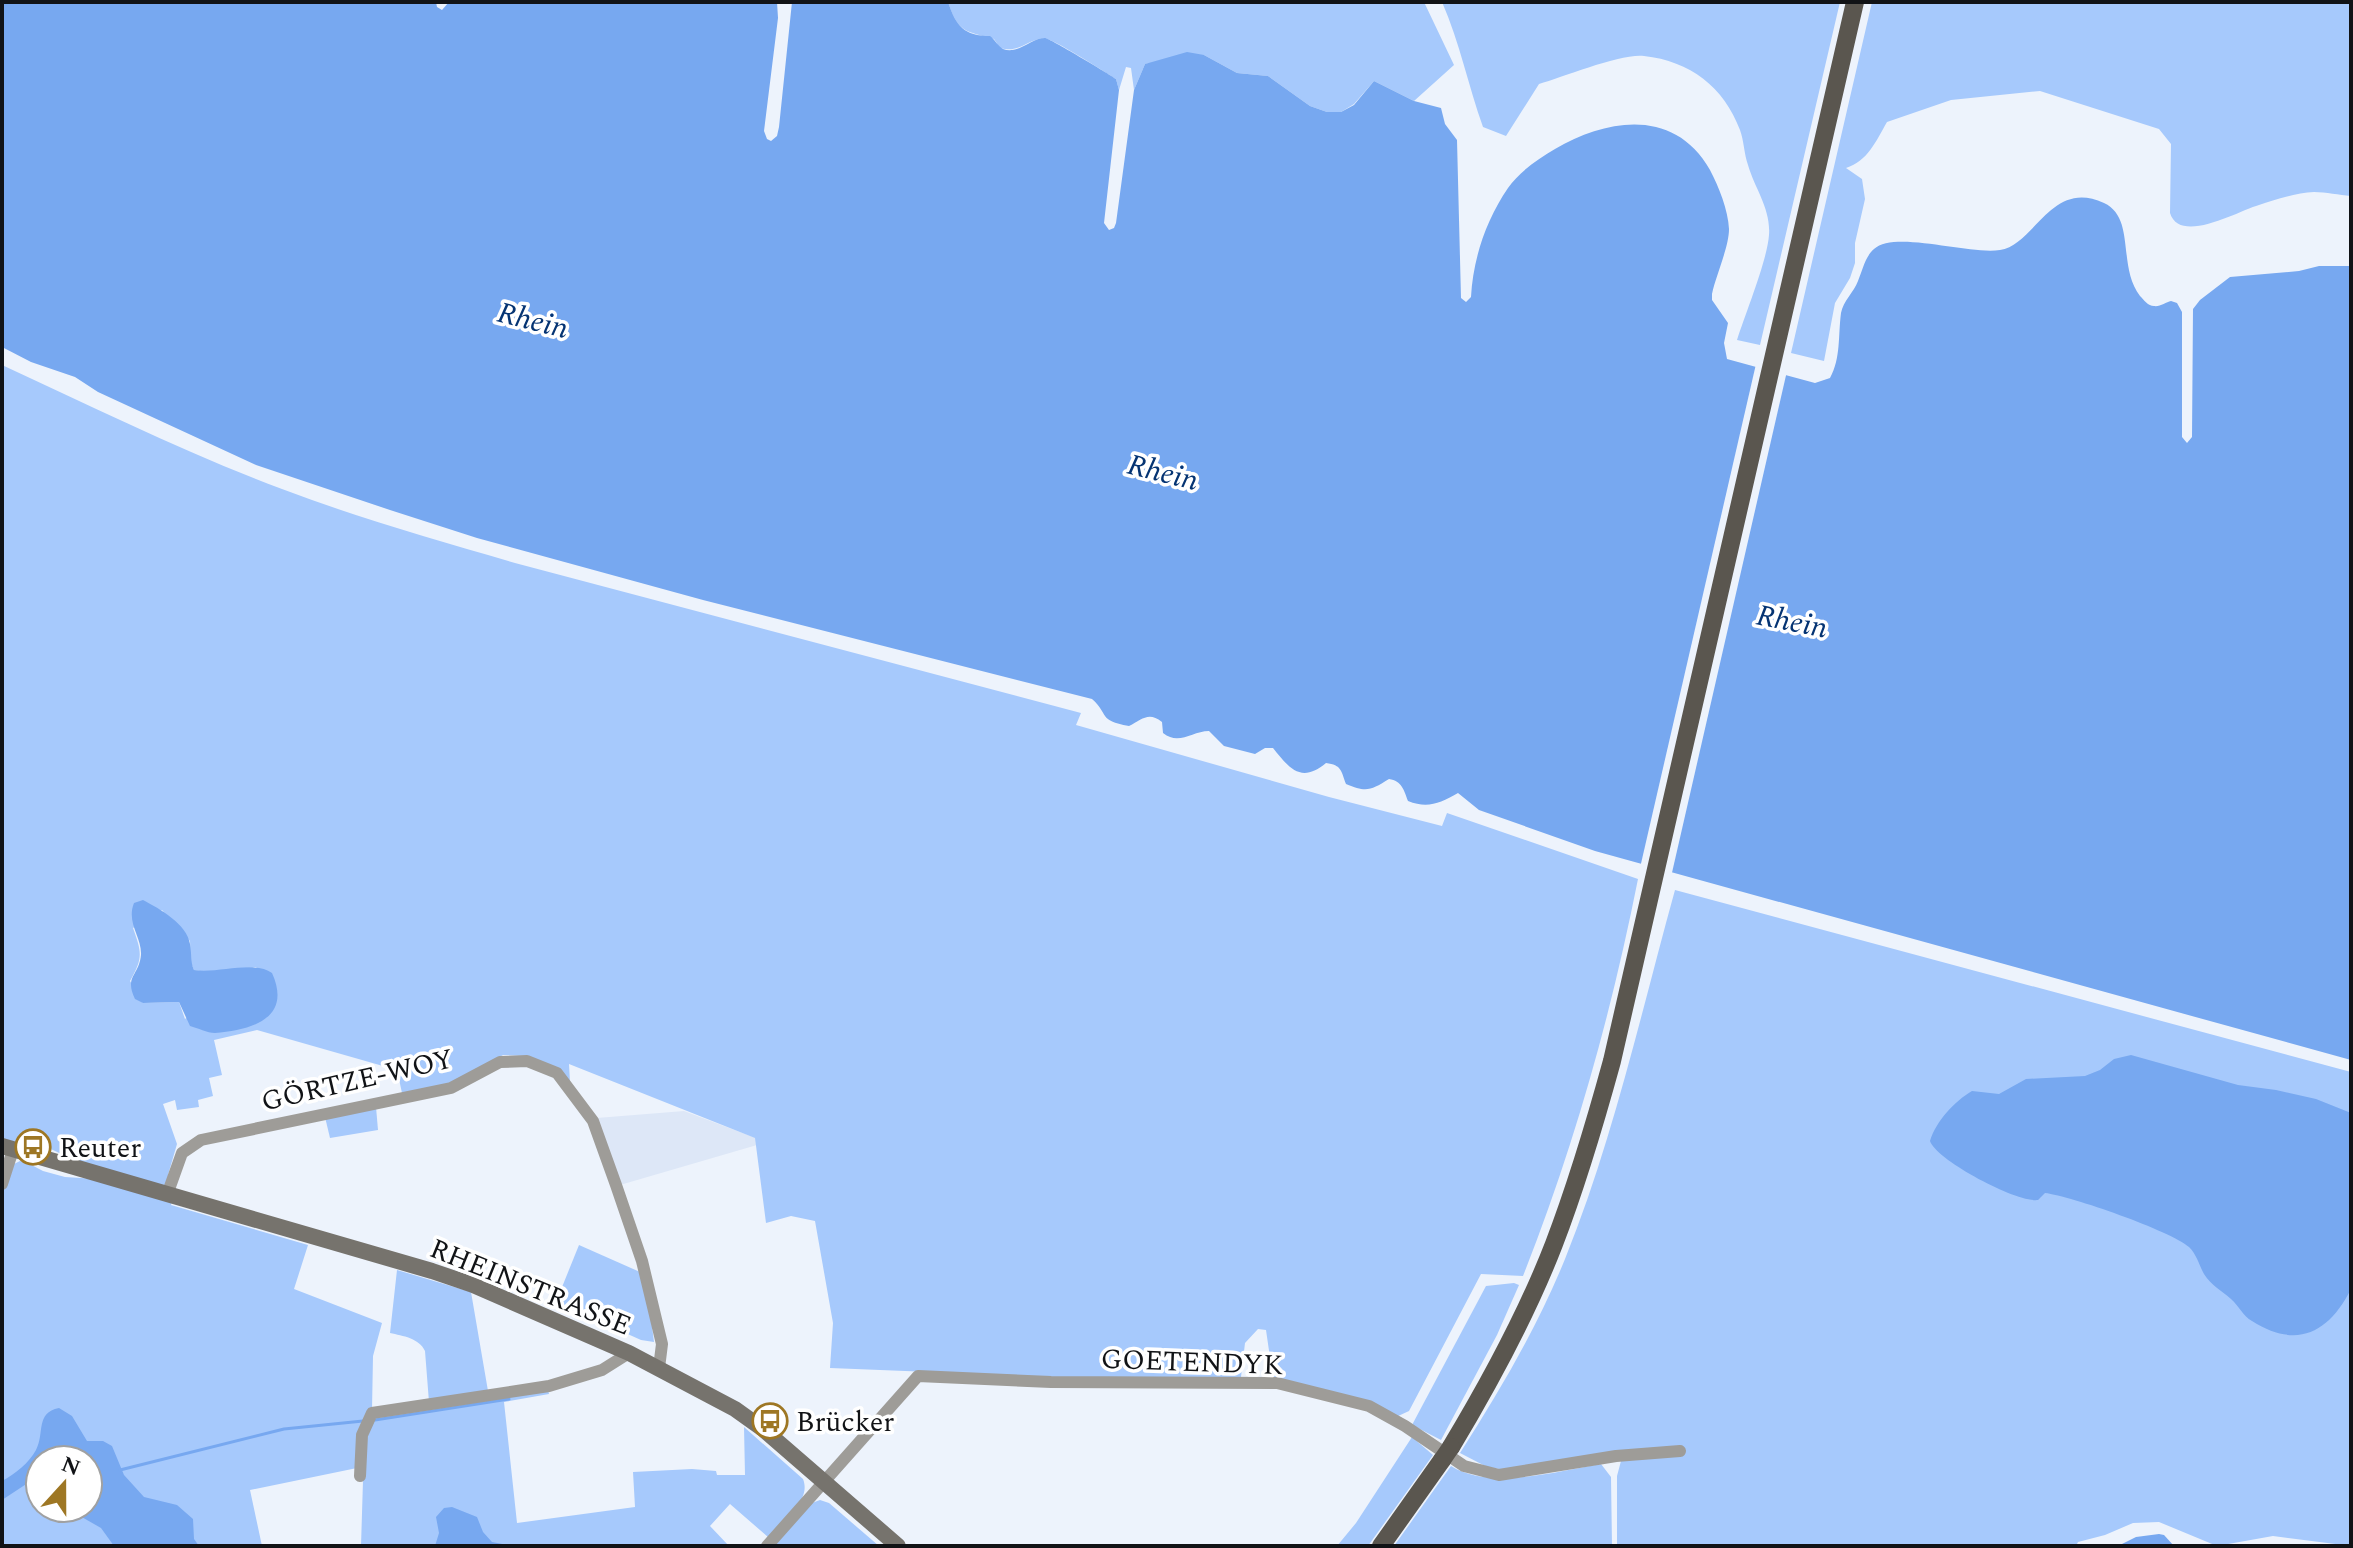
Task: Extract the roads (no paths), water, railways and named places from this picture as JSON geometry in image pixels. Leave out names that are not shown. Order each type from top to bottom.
[{"type":"main road","points":[[1381,1546],[1447,1454],[1478,1402],[1554,1245],[1580,1170],[1630,990],[1855,2]]},
{"type":"main road","name":"RHEINSTRASSE","points":[[8,1148],[272,1223],[473,1285],[629,1353],[735,1409],[763,1429],[898,1546]]},
{"type":"street","name":"GÖRTZE-WOY","points":[[167,1195],[182,1153],[201,1140],[451,1088],[500,1062],[527,1061],[543,1066],[564,1080],[593,1121],[642,1261],[662,1344],[659,1368]]},
{"type":"street","points":[[2,1184],[8,1148]]},
{"type":"street","points":[[360,1476],[362,1435],[372,1413],[549,1386],[602,1370],[629,1353]]},
{"type":"street","name":"GOETENDYK","points":[[767,1546],[918,1376],[1051,1382],[1277,1383],[1369,1406],[1464,1466],[1499,1475],[1616,1456],[1680,1451]]},
{"type":"water","name":"Rhein","points":[[2,2],[436,2],[442,10],[449,2],[777,2],[778,18],[764,131],[771,141],[777,136],[779,127],[792,2],[948,2],[962,28],[974,34],[990,36],[1003,49],[1014,50],[1045,38],[1116,79],[1119,90],[1104,223],[1109,230],[1116,223],[1134,90],[1145,64],[1187,52],[1204,55],[1237,73],[1268,76],[1310,106],[1327,112],[1341,112],[1354,105],[1374,81],[1414,101],[1441,108],[1445,124],[1457,140],[1461,298],[1466,302],[1471,297],[1475,268],[1487,227],[1500,200],[1523,171],[1555,149],[1597,130],[1639,125],[1660,128],[1678,136],[1695,150],[1710,170],[1725,206],[1729,229],[1712,300],[1728,323],[1724,343],[1727,359],[1815,383],[1830,378],[1834,370],[1842,309],[1874,249],[1884,244],[1915,242],[2000,250],[2024,237],[2057,206],[2070,199],[2086,198],[2104,203],[2114,210],[2120,220],[2129,271],[2140,296],[2152,306],[2171,301],[2177,303],[2182,312],[2182,437],[2187,443],[2192,437],[2193,309],[2200,300],[2230,277],[2299,271],[2319,266],[2351,266],[2351,1060],[1595,851],[1479,810],[1458,793],[1434,804],[1422,805],[1408,801],[1402,787],[1393,780],[1369,789],[1359,789],[1346,784],[1335,765],[1326,763],[1302,773],[1290,767],[1273,748],[1265,748],[1255,754],[1224,746],[1209,731],[1180,738],[1169,737],[1163,733],[1162,722],[1153,717],[1129,726],[1119,724],[1108,719],[1092,699],[703,600],[477,538],[256,465],[98,392],[75,377],[31,362],[2,347]]},
{"type":"water","points":[[143,900],[172,918],[184,930],[190,944],[194,970],[245,967],[272,973],[277,988],[273,1011],[266,1018],[243,1029],[212,1033],[190,1026],[179,1002],[143,1003],[135,999],[131,985],[141,955],[132,910],[134,903]]},
{"type":"water","points":[[2131,1055],[2238,1085],[2316,1099],[2351,1113],[2351,1289],[2333,1316],[2322,1326],[2298,1335],[2269,1330],[2249,1319],[2210,1281],[2192,1250],[2179,1240],[2076,1200],[2045,1193],[2038,1200],[2013,1195],[1961,1169],[1946,1159],[1930,1141],[1947,1112],[1972,1091],[1999,1094],[2026,1079],[2085,1076],[2100,1070],[2114,1059]]},
{"type":"water","points":[[59,1408],[72,1416],[87,1441],[103,1441],[112,1446],[124,1475],[144,1497],[177,1505],[193,1519],[194,1539],[199,1546],[114,1546],[101,1528],[94,1524],[104,1524],[104,1444],[39,1444],[44,1419]]},
{"type":"water","points":[[24,1465],[24,1486],[2,1500],[2,1481]]},
{"type":"water","points":[[452,1507],[477,1517],[483,1532],[492,1542],[512,1546],[435,1546],[439,1533],[436,1517],[444,1508]]},
{"type":"water","points":[[2159,1534],[2174,1546],[2118,1546],[2136,1537]]},
{"type":"waterway","points":[[375,1420],[509,1399]]},
{"type":"waterway","points":[[120,1470],[284,1429],[363,1421]]},
{"type":"place","name":"Reuter","points":[[33,1147]]},
{"type":"place","name":"Brücker","points":[[770,1421]]}]
